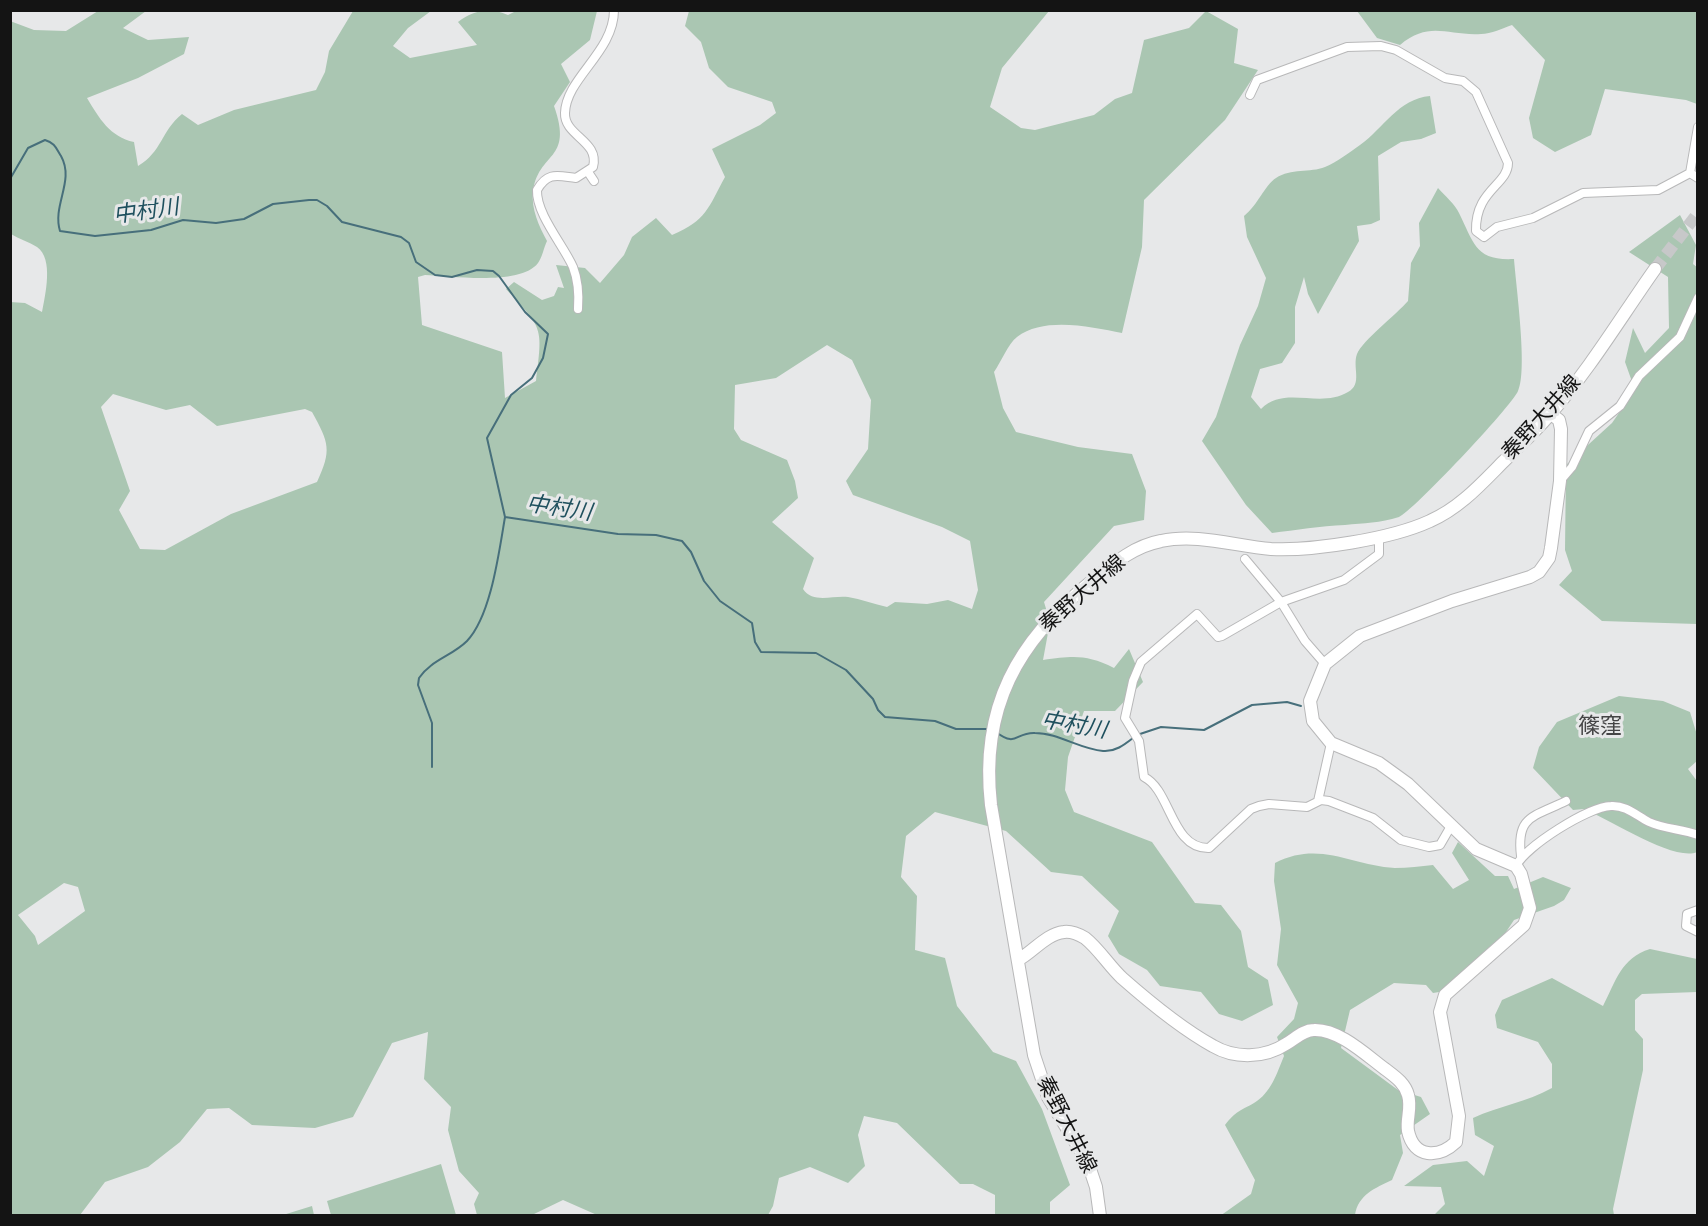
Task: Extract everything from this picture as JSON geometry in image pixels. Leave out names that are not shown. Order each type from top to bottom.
[{"type":"street","points":[[578,309],[579,296],[573,268],[558,243],[537,196],[539,186],[550,176],[561,174],[576,178],[593,167],[594,155],[582,137],[569,126],[565,114],[572,94],[611,32],[614,10]]},
{"type":"street","points":[[1250,95],[1257,80],[1347,47],[1362,45],[1396,50],[1445,78],[1463,81],[1476,92],[1508,163],[1506,174],[1489,191],[1477,210],[1476,231],[1484,237],[1497,227],[1533,218],[1583,193],[1658,190],[1694,175],[1698,127]]},
{"type":"street","points":[[588,172],[594,181]]},
{"type":"street","name":"秦野大井線","points":[[1100,1215],[1096,1187],[1088,1163],[1056,1111],[1042,1083],[1034,1055],[989,788],[990,741],[1004,688],[1025,650],[1055,613],[1122,557],[1140,547],[1161,540],[1181,538],[1296,549],[1379,536],[1431,521],[1457,505],[1551,414],[1655,269]]},
{"type":"street","points":[[1560,481],[1572,467],[1589,431],[1620,406],[1639,376],[1680,338],[1698,298]]},
{"type":"street","points":[[1518,861],[1476,849],[1408,784],[1379,763],[1331,743],[1320,732],[1310,710],[1314,687],[1325,664],[1346,645],[1377,628],[1539,572],[1549,558],[1560,481],[1561,429],[1559,420],[1551,414]]},
{"type":"street","points":[[1379,536],[1379,554],[1352,575],[1281,602],[1218,637],[1197,614],[1141,662],[1132,681],[1125,718],[1135,736],[1143,760],[1144,777],[1153,781],[1172,817],[1191,844],[1202,848],[1209,848],[1244,816],[1259,806],[1269,804],[1307,807],[1318,801],[1329,801],[1373,818],[1401,840],[1429,847],[1440,845],[1451,826]]},
{"type":"street","points":[[1245,559],[1281,602],[1305,641],[1325,664]]},
{"type":"street","points":[[1318,801],[1331,743]]},
{"type":"street","points":[[1018,960],[1053,934],[1062,932],[1078,934],[1143,995],[1213,1047],[1227,1052],[1250,1056],[1264,1053],[1286,1045],[1306,1031],[1315,1030],[1338,1036],[1401,1082],[1406,1088],[1411,1106],[1407,1128],[1410,1138],[1426,1153],[1437,1154],[1447,1151],[1456,1142],[1459,1129],[1455,1085],[1440,1012],[1441,1003],[1445,995],[1524,925],[1530,908],[1518,861],[1518,835],[1522,827],[1531,819],[1566,801]]},
{"type":"street","points":[[1518,861],[1589,812],[1612,805],[1631,811],[1652,823],[1698,835]]},
{"type":"street","points":[[1698,910],[1687,914],[1685,921],[1686,926],[1698,932]]},
{"type":"green space","points":[[98,11],[146,11],[123,28],[148,40],[189,37],[184,54],[138,78],[87,98],[112,131],[134,142],[138,166],[152,154],[182,114],[198,125],[234,110],[316,90],[325,72],[329,51],[353,11],[431,11],[408,28],[393,46],[410,58],[477,45],[458,22],[476,12],[494,11],[508,15],[516,11],[597,11],[590,40],[561,64],[570,82],[554,106],[560,137],[553,155],[536,179],[533,192],[534,211],[547,241],[538,263],[517,275],[502,277],[468,278],[425,275],[418,277],[422,325],[502,352],[505,398],[536,381],[539,349],[538,329],[534,321],[506,289],[514,282],[542,300],[554,296],[558,287],[564,288],[556,265],[585,268],[600,283],[624,255],[632,237],[656,218],[672,235],[693,224],[710,205],[725,177],[712,149],[760,125],[776,113],[772,102],[728,87],[709,68],[701,42],[685,26],[689,11],[1049,11],[1002,68],[990,107],[1021,128],[1035,130],[1094,115],[1115,99],[1132,93],[1144,40],[1189,28],[1206,11],[1238,29],[1234,63],[1258,70],[1225,120],[1144,200],[1142,247],[1122,333],[1068,325],[1041,327],[1017,337],[994,372],[1003,408],[1016,432],[1078,447],[1132,454],[1146,491],[1144,520],[1114,526],[1044,602],[1050,622],[1043,660],[1079,657],[1095,660],[1114,668],[1129,649],[1143,682],[1115,711],[1084,711],[1068,757],[1065,790],[1074,812],[1152,842],[1195,903],[1221,905],[1241,931],[1248,967],[1268,980],[1273,1005],[1242,1021],[1219,1014],[1201,992],[1160,986],[1147,970],[1119,954],[1108,936],[1119,911],[1082,876],[1051,872],[1006,831],[935,812],[906,836],[901,877],[917,896],[915,950],[945,958],[957,1006],[993,1052],[1016,1061],[1042,1109],[1070,1185],[1050,1202],[1050,1215],[995,1215],[995,1195],[973,1184],[960,1184],[897,1123],[864,1116],[858,1135],[865,1166],[848,1183],[810,1167],[779,1178],[773,1206],[768,1215],[597,1215],[563,1200],[532,1215],[477,1215],[474,1204],[479,1193],[459,1171],[448,1130],[451,1107],[424,1079],[428,1032],[392,1043],[353,1117],[315,1128],[252,1125],[229,1108],[207,1109],[180,1142],[148,1167],[105,1182],[80,1215],[11,1215],[10,302],[25,303],[42,312],[47,268],[42,253],[37,247],[11,234],[10,21],[34,30],[66,31]],"holes":[[[827,345],[852,360],[871,400],[868,449],[846,481],[853,495],[942,527],[970,541],[978,590],[972,609],[948,600],[927,604],[895,602],[887,607],[848,597],[818,598],[807,594],[803,589],[814,558],[772,522],[798,498],[795,481],[787,460],[741,440],[734,429],[735,385],[776,378]],[[113,394],[166,410],[190,405],[217,426],[305,409],[312,412],[325,439],[326,454],[322,471],[317,482],[231,514],[165,550],[140,549],[119,510],[130,491],[101,407]],[[64,883],[78,887],[85,911],[38,945],[35,936],[18,915]]]},
{"type":"green space","points":[[1357,11],[1697,11],[1697,104],[1686,100],[1605,89],[1591,135],[1555,152],[1533,138],[1529,118],[1545,60],[1512,25],[1485,34],[1430,31],[1411,37],[1400,45],[1377,38]]},
{"type":"green space","points":[[1430,96],[1436,133],[1421,139],[1401,142],[1378,156],[1380,220],[1357,226],[1359,241],[1318,314],[1308,294],[1304,277],[1295,307],[1295,343],[1282,363],[1260,369],[1251,397],[1261,409],[1270,402],[1280,399],[1337,397],[1352,389],[1356,380],[1356,359],[1360,349],[1408,301],[1411,263],[1420,246],[1419,223],[1438,188],[1457,210],[1477,248],[1491,257],[1514,259],[1522,348],[1521,381],[1518,391],[1512,401],[1461,458],[1422,498],[1399,517],[1272,533],[1246,505],[1202,441],[1216,417],[1240,345],[1258,306],[1266,278],[1247,237],[1244,216],[1276,178],[1288,173],[1319,169],[1330,165],[1369,138],[1400,108],[1419,98]]},
{"type":"green space","points":[[1680,215],[1696,245],[1693,264],[1698,268],[1697,624],[1602,621],[1559,585],[1572,571],[1565,550],[1566,465],[1612,423],[1635,390],[1625,362],[1633,328],[1645,353],[1669,328],[1668,277],[1629,252]]},
{"type":"green space","points":[[1619,696],[1663,701],[1690,712],[1697,735],[1697,761],[1688,769],[1697,781],[1697,852],[1673,851],[1641,838],[1584,809],[1573,810],[1533,768],[1539,747],[1557,722]]},
{"type":"green space","points":[[1458,842],[1495,876],[1508,876],[1514,889],[1543,877],[1571,888],[1564,900],[1554,906],[1514,920],[1500,941],[1488,948],[1445,991],[1433,993],[1426,985],[1394,983],[1350,1010],[1341,1048],[1398,1090],[1421,1097],[1430,1114],[1400,1135],[1403,1153],[1392,1180],[1364,1197],[1355,1215],[1220,1216],[1251,1194],[1255,1180],[1225,1125],[1235,1114],[1260,1099],[1269,1088],[1284,1056],[1277,1037],[1294,1019],[1298,1003],[1277,965],[1281,929],[1274,881],[1275,863],[1291,857],[1321,854],[1395,868],[1433,865],[1453,889],[1469,880],[1452,853]]},
{"type":"green space","points":[[1650,949],[1697,959],[1697,992],[1642,994],[1635,1000],[1635,1030],[1643,1039],[1643,1070],[1613,1209],[1614,1215],[1434,1215],[1445,1204],[1441,1187],[1404,1186],[1433,1165],[1467,1161],[1484,1176],[1494,1146],[1475,1135],[1473,1118],[1552,1088],[1552,1064],[1538,1042],[1497,1028],[1495,1015],[1502,1000],[1552,978],[1603,1006],[1626,964],[1640,953]]},
{"type":"green space","points":[[441,1164],[456,1215],[331,1215],[327,1201]]},
{"type":"green space","points":[[312,1206],[314,1215],[283,1215]]},
{"type":"waterway","name":"中村川","points":[[10,179],[28,148],[45,140],[55,146],[65,165],[65,184],[58,221],[60,231],[95,236],[151,230],[183,220],[216,223],[244,219],[273,204],[317,200],[327,206],[342,222],[401,237],[409,243],[416,262],[435,275],[452,277],[477,270],[493,271],[525,312],[548,334],[543,358],[532,378],[511,395],[487,438],[505,517],[618,534],[656,535],[682,541],[691,552],[704,581],[720,601],[752,623],[755,642],[761,652],[816,653],[846,670],[873,699],[878,710],[885,717],[935,721],[956,729],[988,729]]},
{"type":"waterway","points":[[432,767],[432,723],[418,685],[419,678],[429,667],[467,641],[475,630],[493,583],[505,517]]},
{"type":"waterway","name":"中村川","points":[[1137,735],[1161,727],[1204,730],[1252,705],[1287,702],[1301,706]]},
{"type":"waterway","name":"中村川","points":[[996,732],[1008,739],[1028,733],[1044,734],[1103,751],[1115,749],[1133,738]]},
{"type":"tunnel","points":[[1655,269],[1698,213]]},
{"type":"district","name":"篠窪","points":[[1600,727]]}]
